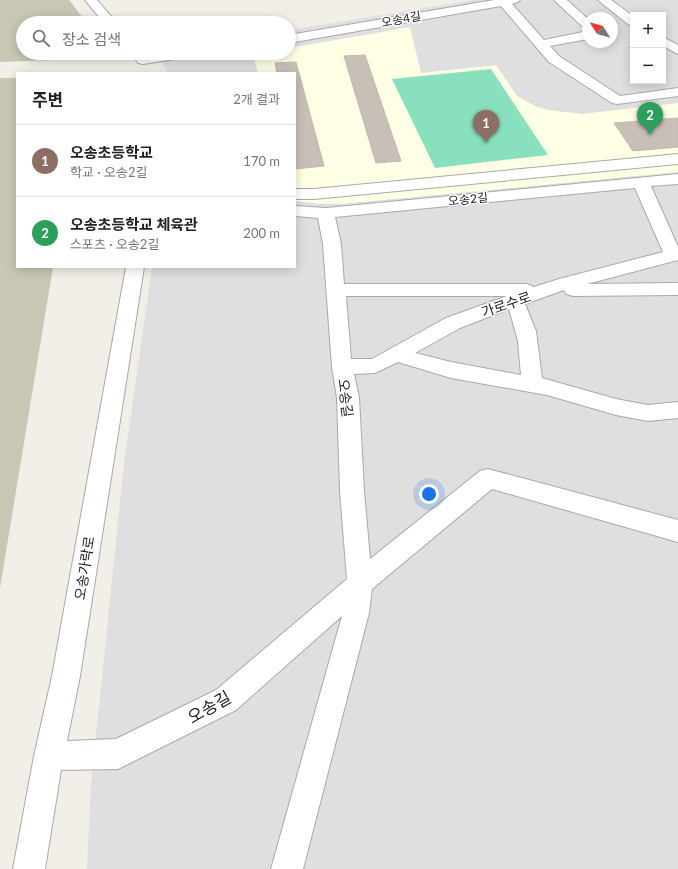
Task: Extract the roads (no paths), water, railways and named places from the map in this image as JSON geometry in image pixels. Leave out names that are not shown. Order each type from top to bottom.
[{"type":"street","points":[[90,0],[105,16]]},
{"type":"street","points":[[560,0],[582,20]]},
{"type":"street","points":[[604,0],[630,20]]},
{"type":"street","points":[[509,1],[554,59],[617,100],[678,92]]},
{"type":"street","name":"오송4길","points":[[296,38],[509,1]]},
{"type":"street","points":[[541,44],[582,37]]},
{"type":"street","points":[[666,43],[678,50]]},
{"type":"street","points":[[142,60],[148,72]]},
{"type":"street","points":[[296,194],[314,194],[678,159]]},
{"type":"street","points":[[527,174],[536,193]]},
{"type":"street","name":"오송2길","points":[[296,211],[326,213],[678,179]]},
{"type":"street","points":[[641,183],[676,255]]},
{"type":"street","name":"오송길","points":[[287,869],[356,613],[360,584],[352,491],[348,398],[342,366],[332,244],[326,213]]},
{"type":"street","name":"가로수로","points":[[342,366],[375,366],[454,323],[514,300],[676,255]]},
{"type":"street","name":"오송가락로","points":[[29,869],[49,756],[66,676],[135,268]]},
{"type":"street","points":[[336,290],[678,289]]},
{"type":"street","points":[[514,300],[523,316],[526,329],[532,384]]},
{"type":"street","points":[[397,355],[452,370],[547,387],[616,407],[648,413],[678,410]]},
{"type":"street","name":"오송길","points":[[49,756],[118,754],[226,700],[360,584],[488,478],[678,531]]},
{"type":"place","name":"오송초등학교 체육관","points":[[650,135]]},
{"type":"place","name":"오송초등학교","points":[[486,143]]}]
